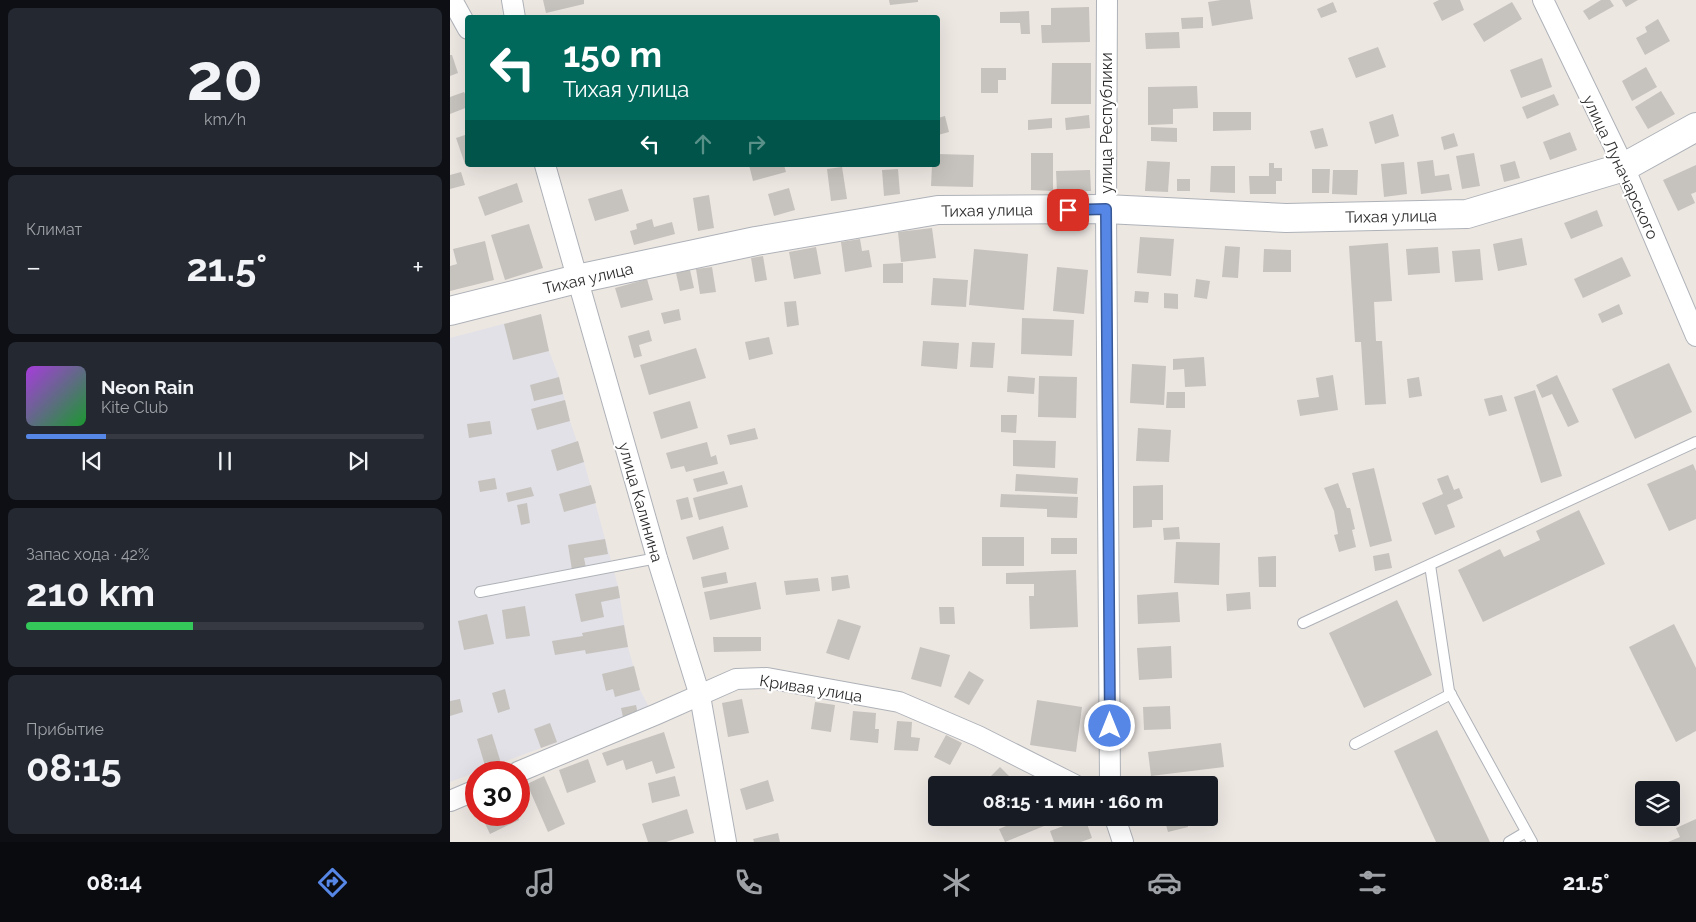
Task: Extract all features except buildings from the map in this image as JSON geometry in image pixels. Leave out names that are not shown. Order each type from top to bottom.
[{"type":"main road","name":"Тихая улица","points":[[450,311],[577,279],[756,241],[938,210],[1106,209],[1286,218],[1467,214],[1624,167],[1696,127]]},
{"type":"street","points":[[452,0],[465,24]]},
{"type":"street","points":[[512,0],[514,15]]},
{"type":"street","name":"улица Республики","points":[[1107,0],[1106,209],[1110,776]]},
{"type":"street","name":"улица Луначарского","points":[[1543,0],[1624,167],[1696,336]]},
{"type":"street","name":"улица Калинина","points":[[545,169],[657,558],[700,696],[726,842]]},
{"type":"street","name":"Кривая улица","points":[[530,767],[736,679],[767,678],[899,702],[978,736],[1057,776]]},
{"type":"street","points":[[450,801],[465,795]]},
{"type":"street","points":[[1118,826],[1123,842]]},
{"type":"lane","points":[[1303,623],[1696,442]]},
{"type":"lane","points":[[480,592],[657,558]]},
{"type":"lane","points":[[1430,565],[1451,694],[1532,842]]},
{"type":"lane","points":[[1355,744],[1451,694]]},
{"type":"lane","points":[[1509,842],[1526,832]]},
{"type":"shaded area","points":[[541,314],[549,351],[559,377],[570,421],[584,462],[618,586],[628,647],[640,690],[651,711],[624,722],[506,761],[465,761],[465,776],[450,782],[450,338]]},
{"type":"route","points":[[1068,210],[1106,209],[1110,726]]}]
